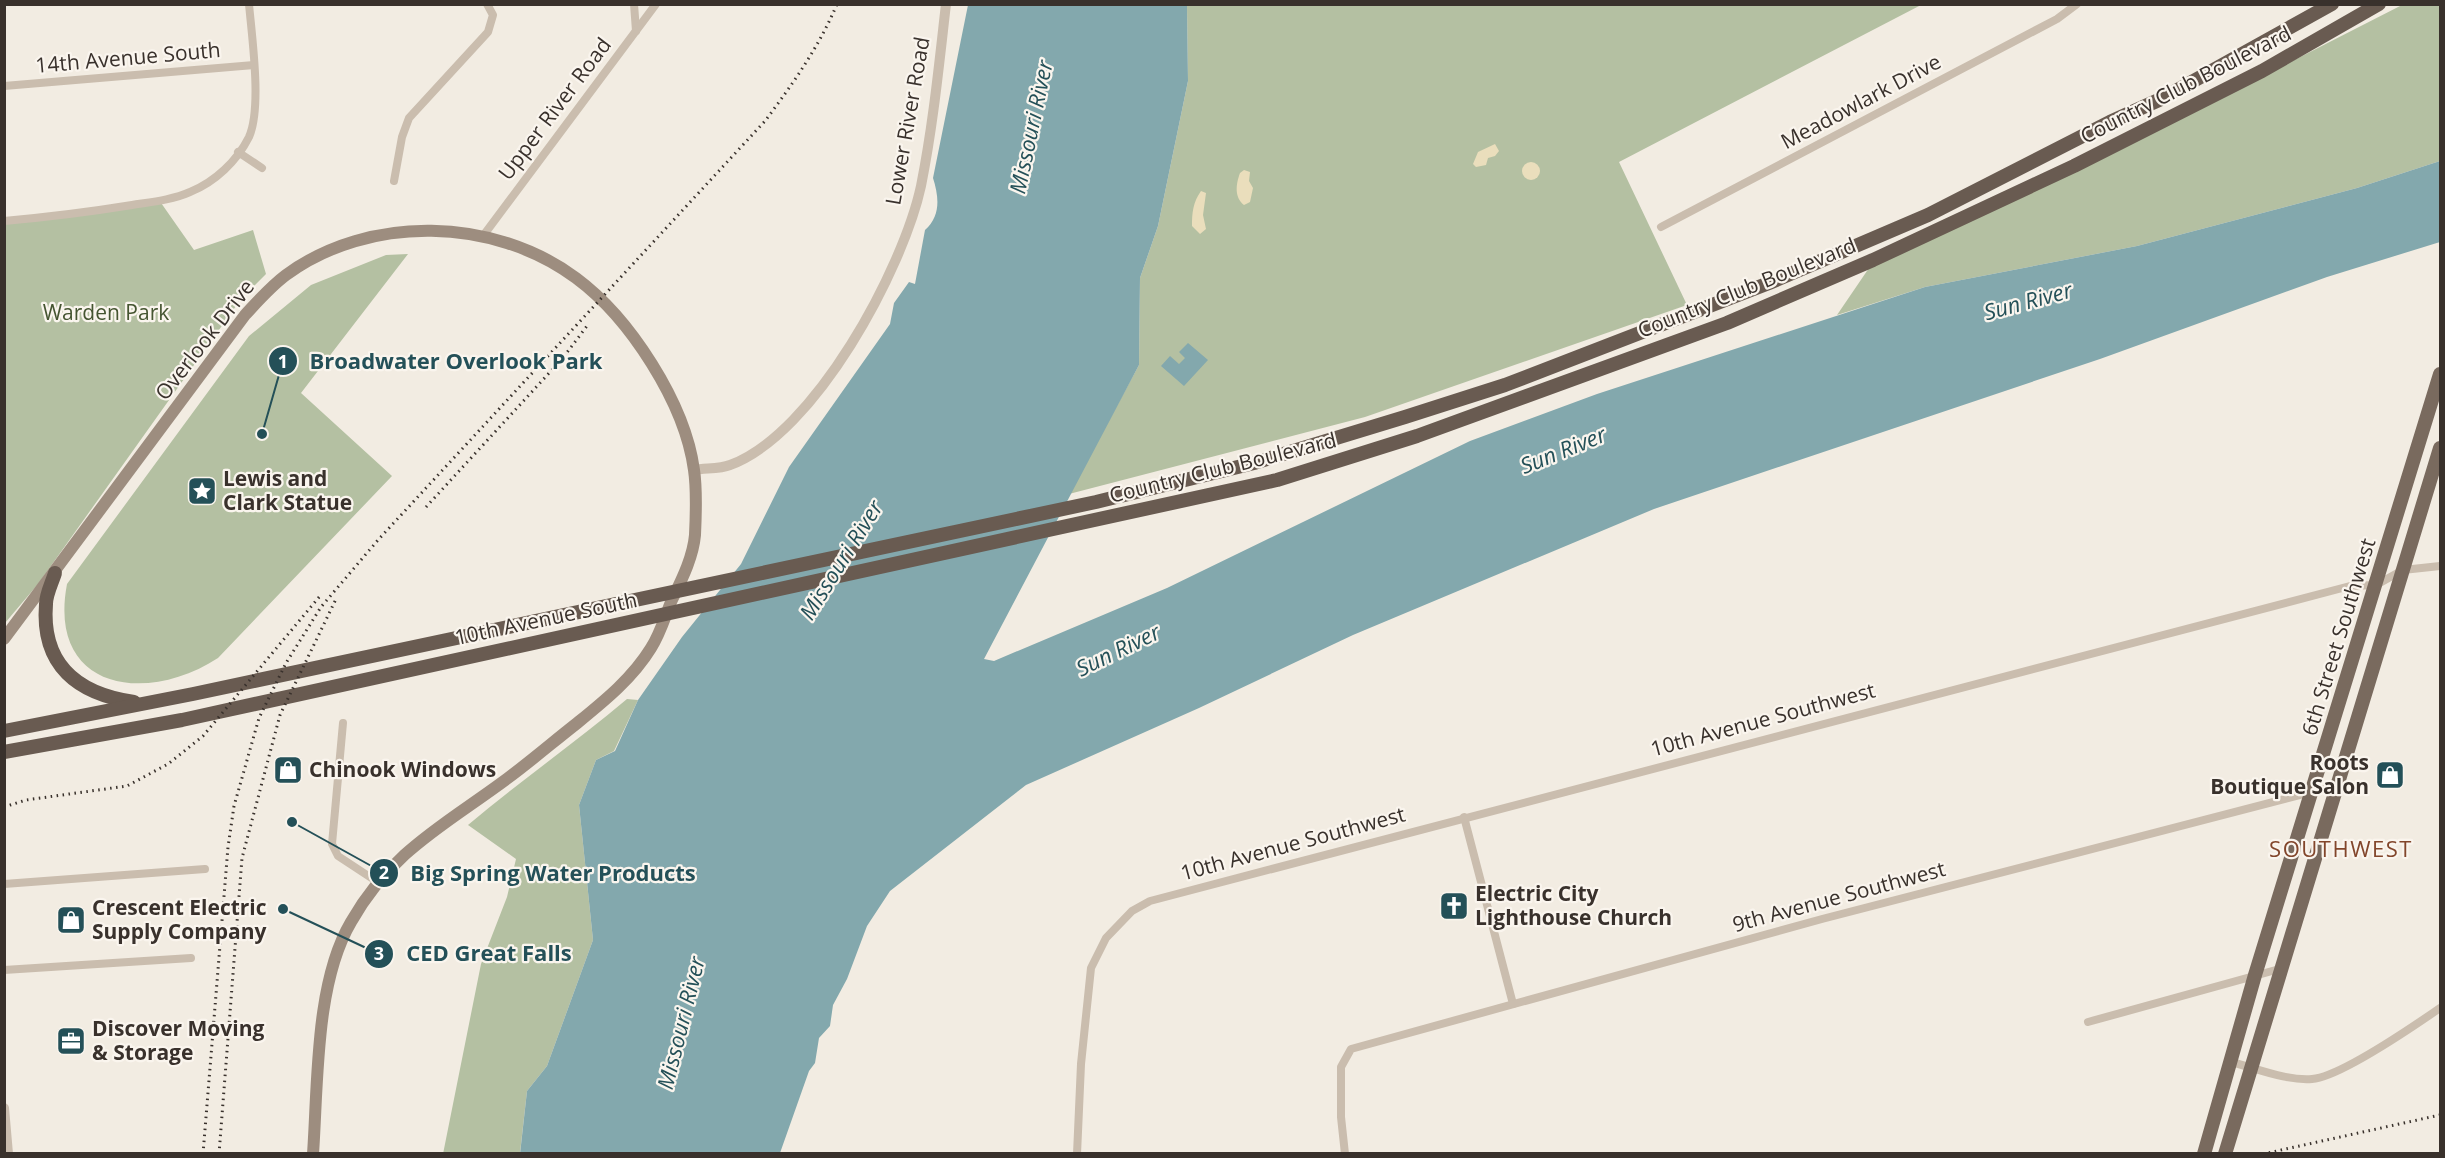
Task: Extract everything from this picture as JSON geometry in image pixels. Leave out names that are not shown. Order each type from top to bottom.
[{"type":"highway","name":"Country Club Boulevard","points":[[1096,502],[1254,463],[1505,385],[1769,283],[1928,215],[2110,122],[2161,99],[2332,4]]},
{"type":"highway","name":"Country Club Boulevard","points":[[1096,522],[1288,477],[1417,436],[1727,323],[1873,260],[2074,166],[2262,71],[2379,4]]},
{"type":"highway","name":"10th Avenue South","points":[[4,731],[193,694],[1096,502]]},
{"type":"highway","name":"10th Avenue South","points":[[4,752],[182,720],[1096,522]]},
{"type":"highway","points":[[55,573],[46,604],[48,628],[53,656],[64,673],[86,689],[106,698],[145,703]]},
{"type":"main road","name":"Overlook Drive","points":[[4,639],[245,315],[268,290],[289,273],[314,258],[373,236],[412,231],[447,231],[483,236],[535,255],[575,277],[619,318],[638,345],[680,418],[694,470],[695,539],[685,573],[651,649],[616,692],[508,778],[414,845],[376,881],[349,925],[330,971],[313,1154]]},
{"type":"main road","name":"6th Street Southwest","points":[[2204,1154],[2255,975],[2440,374]]},
{"type":"main road","name":"6th Street Southwest","points":[[2225,1154],[2440,448]]},
{"type":"street","points":[[4,220],[68,216],[159,200],[190,192],[213,179],[230,164],[249,136],[254,115],[254,65],[249,4]]},
{"type":"street","points":[[394,182],[402,137],[409,118],[488,32],[494,15],[487,4]]},
{"type":"street","points":[[634,4],[636,31]]},
{"type":"street","name":"Upper River Road","points":[[483,236],[656,4]]},
{"type":"street","name":"Lower River Road","points":[[694,470],[730,465],[786,429],[828,380],[889,279],[903,247],[921,186],[946,4]]},
{"type":"street","name":"Meadowlark Drive","points":[[1661,228],[2057,19],[2077,4]]},
{"type":"street","name":"14th Avenue South","points":[[4,86],[254,65]]},
{"type":"street","points":[[238,152],[262,168]]},
{"type":"street","name":"10th Avenue Southwest","points":[[1077,1154],[1087,996],[1091,968],[1106,938],[1132,911],[1150,901],[2349,586],[2376,585],[2403,570],[2440,566]]},
{"type":"street","points":[[343,723],[332,844],[338,856],[376,881]]},
{"type":"street","name":"9th Avenue Southwest","points":[[1345,1154],[1341,1117],[1341,1067],[1351,1049],[1822,919],[2339,785]]},
{"type":"street","points":[[1464,817],[1513,1004]]},
{"type":"street","points":[[4,884],[205,869]]},
{"type":"street","points":[[4,970],[191,958]]},
{"type":"street","points":[[2088,1022],[2283,968]]},
{"type":"street","points":[[2231,1062],[2292,1077],[2311,1079],[2325,1076],[2365,1056],[2440,1008]]},
{"type":"street","points":[[4,1108],[7,1149]]},
{"type":"green space","points":[[1187,5],[1921,5],[1619,162],[1687,305],[1365,417],[1069,494],[1139,365],[1140,278],[1158,226],[1188,81]]},
{"type":"green space","points":[[2402,5],[2440,5],[2440,161],[2357,188],[2137,246],[1925,287],[1837,315],[1869,268],[2271,72]]},
{"type":"green space","name":"Warden Park","points":[[159,200],[194,250],[253,230],[266,274],[241,299],[38,584],[5,623],[5,220]]},
{"type":"green space","points":[[408,254],[301,393],[392,476],[218,658],[190,673],[161,681],[133,683],[108,678],[87,666],[72,647],[65,620],[67,584],[249,336],[311,285],[386,255]]},
{"type":"green space","points":[[627,699],[638,700],[614,751],[596,760],[579,805],[593,940],[547,1066],[527,1091],[520,1153],[443,1154],[481,964],[507,897],[516,859],[468,825]]},
{"type":"sand","points":[[1495,144],[1499,151],[1495,156],[1488,158],[1486,165],[1476,167],[1473,164],[1478,152]]},
{"type":"sand","points":[[1531,162],[1537,165],[1540,171],[1537,177],[1531,180],[1525,177],[1522,171],[1525,165]]},
{"type":"sand","points":[[1244,170],[1250,172],[1249,181],[1253,188],[1250,202],[1244,205],[1237,190],[1240,173]]},
{"type":"sand","points":[[1201,191],[1206,193],[1203,215],[1206,229],[1200,234],[1192,226],[1192,221],[1195,203]]},
{"type":"water","points":[[968,5],[1187,5],[1188,81],[1158,226],[1140,278],[1139,365],[984,659],[994,661],[1167,588],[1470,441],[1597,394],[1925,287],[2137,246],[2357,188],[2440,161],[2440,242],[2327,277],[2100,359],[1654,509],[1353,635],[1199,708],[1026,785],[890,891],[867,926],[847,979],[833,1005],[830,1026],[819,1038],[815,1063],[809,1071],[780,1153],[520,1154],[527,1091],[547,1066],[593,940],[579,805],[596,760],[615,751],[638,700],[682,637],[741,564],[789,467],[890,324],[894,303],[909,282],[915,284],[925,230],[934,219],[936,212],[937,192],[933,178]]},
{"type":"water","points":[[1188,343],[1208,360],[1184,386],[1161,366],[1170,356],[1179,364],[1185,358],[1179,352]]},
{"type":"railway","points":[[203,1154],[228,847],[234,806],[259,718],[286,663],[321,607],[378,540],[765,121],[813,50],[837,4]]},
{"type":"railway","points":[[426,507],[562,359],[587,326]]},
{"type":"railway","points":[[4,807],[26,800],[127,786],[168,764],[203,736],[320,596]]},
{"type":"railway","points":[[219,1154],[242,858],[280,715],[337,597]]},
{"type":"railway","points":[[2263,1154],[2440,1115]]},
{"type":"place","name":"Broadwater Overlook Park","points":[[262,434]]},
{"type":"place","name":"Lewis and Clark Statue","points":[[202,491]]},
{"type":"place","name":"Chinook Windows","points":[[288,770]]},
{"type":"place","name":"Roots Boutique Salon","points":[[2390,775]]},
{"type":"place","name":"Big Spring Water Products","points":[[292,822]]},
{"type":"place","name":"Electric City Lighthouse Church","points":[[1454,906]]},
{"type":"place","name":"CED Great Falls","points":[[283,909]]},
{"type":"place","name":"Crescent Electric Supply Company","points":[[71,920]]},
{"type":"place","name":"Discover Moving & Storage","points":[[71,1041]]},
{"type":"district","name":"SOUTHWEST","points":[[2341,849]]},
{"type":"water label","name":"Missouri River","points":[[1031,127]]},
{"type":"water label","name":"Sun River","points":[[2028,301]]},
{"type":"water label","name":"Sun River","points":[[1563,450]]},
{"type":"water label","name":"Missouri River","points":[[841,560]]},
{"type":"water label","name":"Sun River","points":[[1118,650]]},
{"type":"water label","name":"Missouri River","points":[[681,1023]]}]
